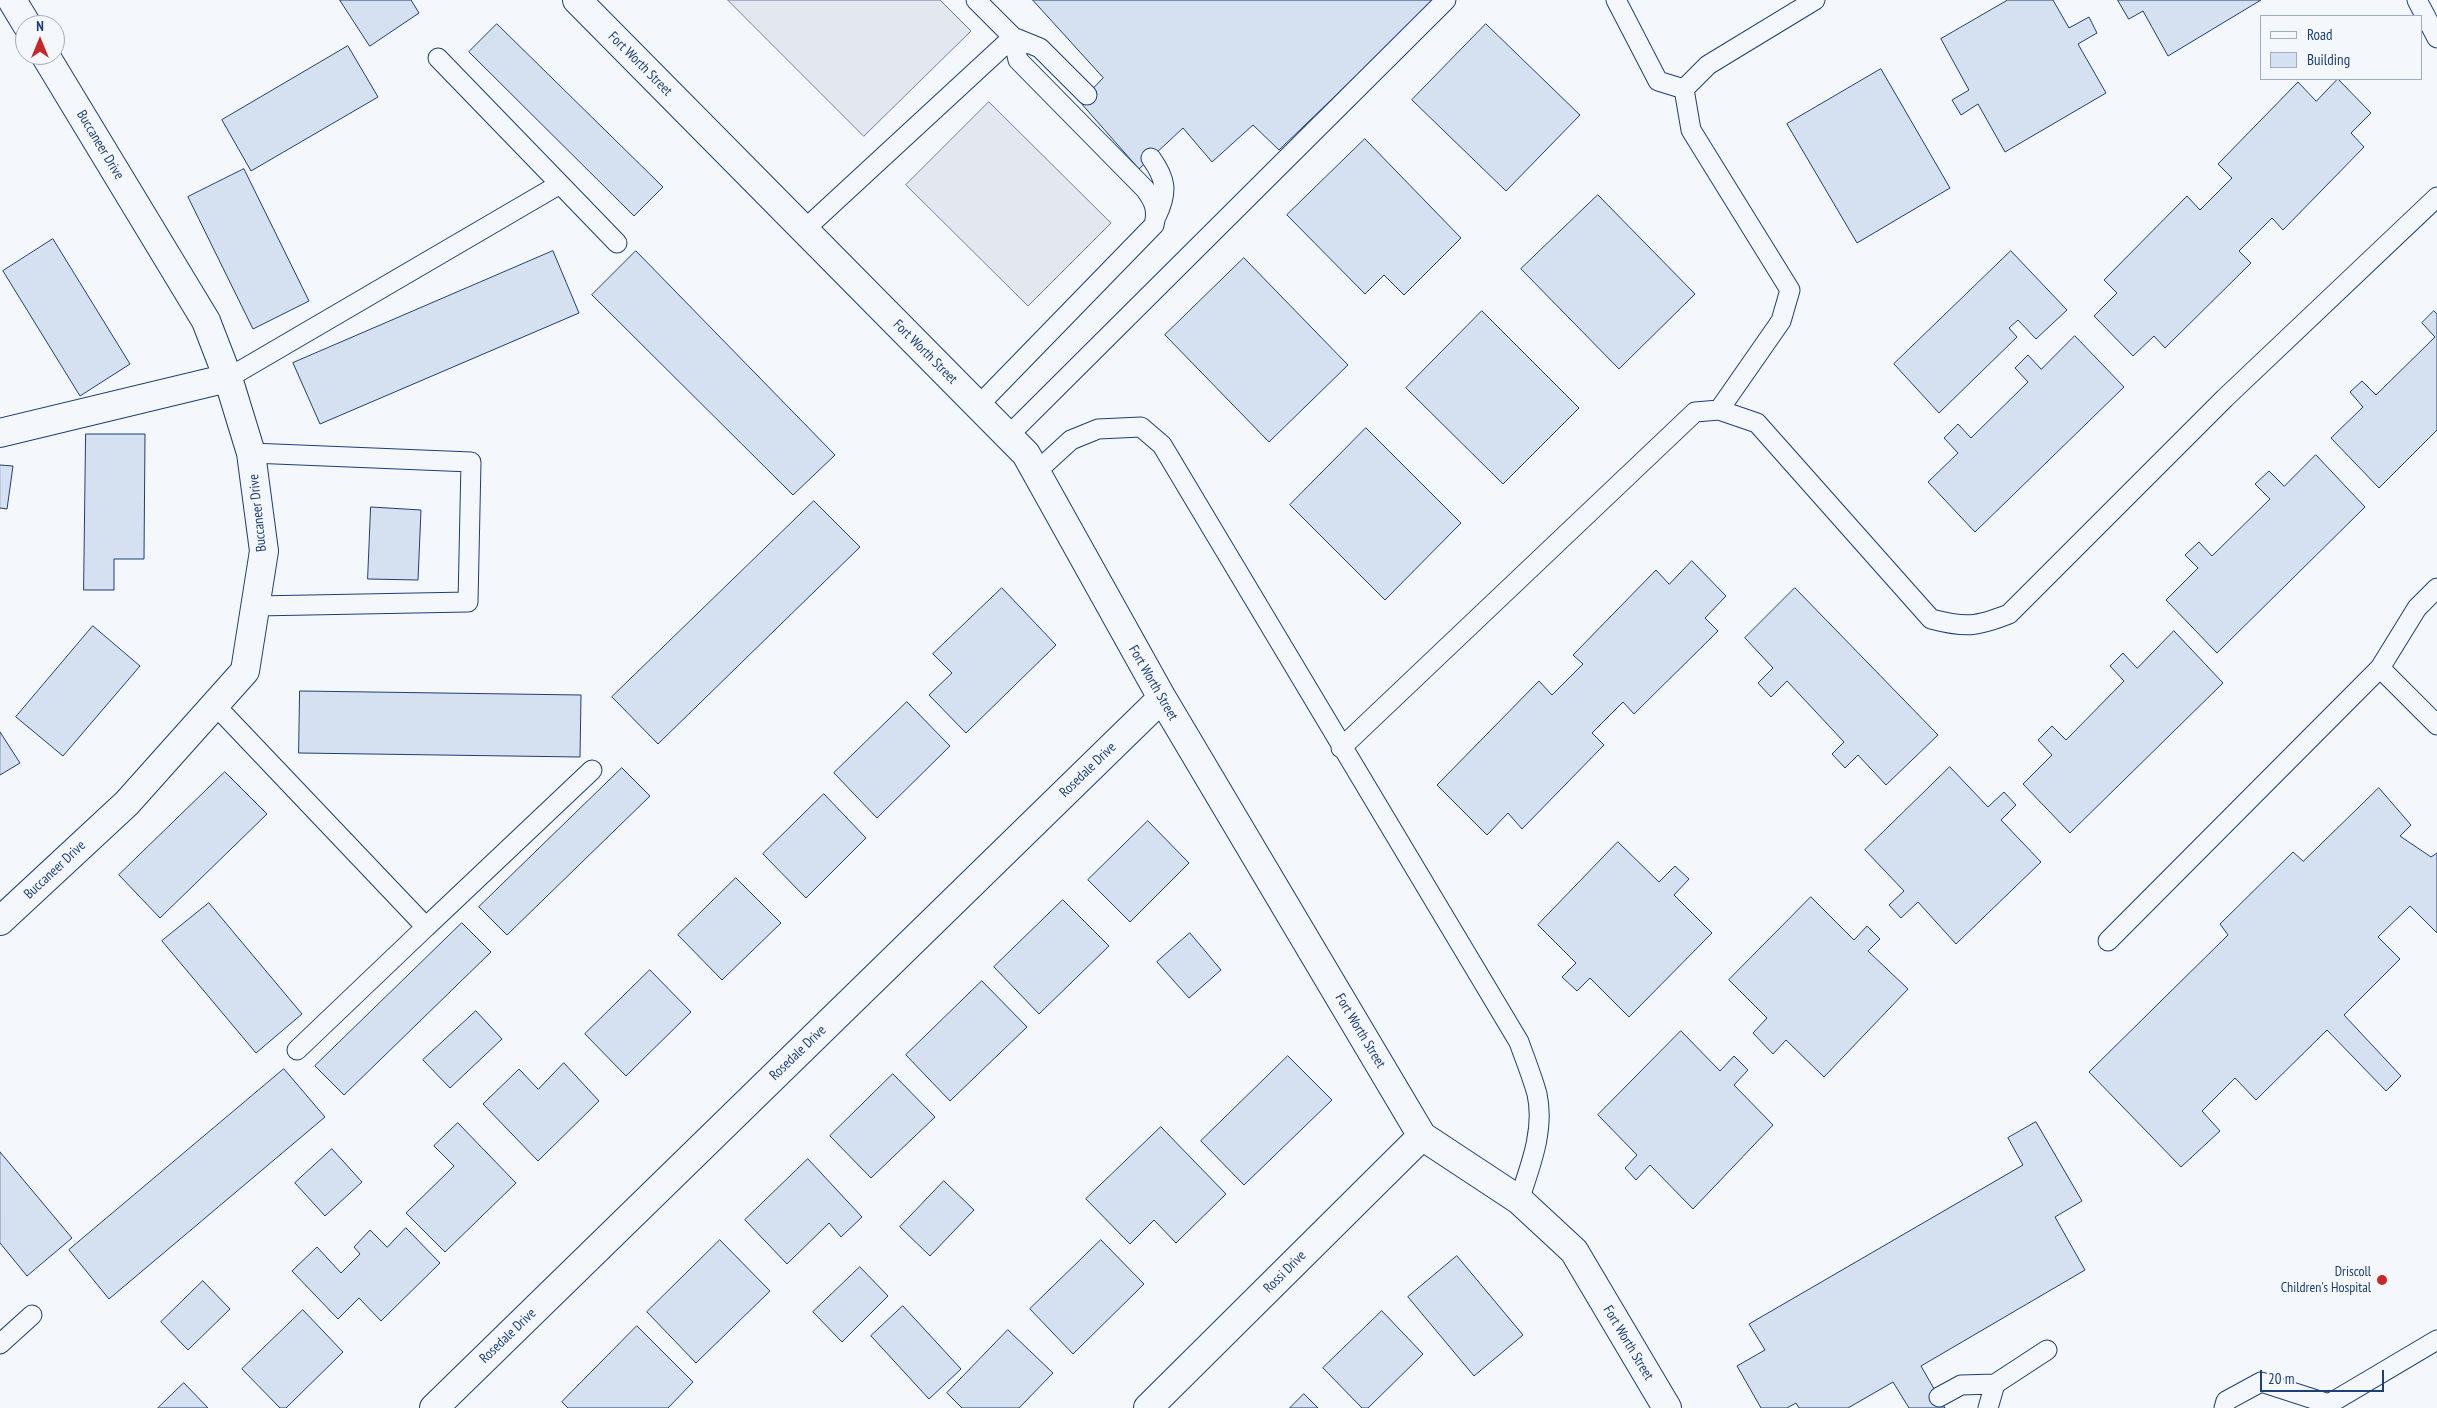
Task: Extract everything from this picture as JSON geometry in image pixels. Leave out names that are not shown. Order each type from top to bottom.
[{"type":"street","points":[[12,0],[21,15]]},
{"type":"street","name":"Fort Worth Street","points":[[577,0],[1026,454],[1162,698],[1422,1136],[1519,1200],[1574,1251],[1667,1408]]},
{"type":"street","name":"Buccaneer Drive","points":[[0,921],[127,802],[245,671],[264,551],[251,453],[228,378],[206,321],[51,65]]},
{"type":"street","points":[[0,433],[228,378]]},
{"type":"street","name":"Rosedale Drive","points":[[434,1408],[1162,698]]},
{"type":"street","name":"Rossi Drive","points":[[1148,1408],[1422,1136]]},
{"type":"lane","points":[[976,0],[1013,37],[1040,48],[1088,95]]},
{"type":"lane","points":[[1008,436],[1446,0]]},
{"type":"lane","points":[[1616,0],[1658,81],[1684,88]]},
{"type":"lane","points":[[1684,88],[1708,65],[1816,0]]},
{"type":"lane","points":[[2416,0],[2437,38]]},
{"type":"lane","points":[[804,230],[1013,37]]},
{"type":"lane","points":[[1013,37],[1018,60],[1145,189],[1154,201],[1157,214]]},
{"type":"lane","points":[[438,58],[617,243]]},
{"type":"lane","points":[[1684,88],[1691,130],[1790,290],[1780,321],[1719,410]]},
{"type":"lane","points":[[978,406],[1154,225],[1163,202],[1165,189],[1161,171],[1151,158]]},
{"type":"lane","points":[[228,378],[560,184]]},
{"type":"lane","points":[[1342,748],[1695,412],[1719,410],[1757,423],[1931,619],[1955,625],[1981,625],[2009,614],[2225,398],[2437,197]]},
{"type":"lane","points":[[1036,472],[1071,440],[1098,430],[1141,427],[1162,444],[1519,1042],[1537,1095],[1539,1124],[1533,1158],[1519,1200]]},
{"type":"lane","points":[[251,453],[471,462],[468,602],[256,606]]},
{"type":"lane","points":[[2108,942],[2380,668],[2417,608],[2437,588]]},
{"type":"lane","points":[[2380,668],[2437,725]]},
{"type":"lane","points":[[215,705],[426,927]]},
{"type":"lane","points":[[297,1050],[592,770]]},
{"type":"lane","points":[[0,1344],[32,1314]]},
{"type":"lane","points":[[2224,1408],[2226,1402],[2261,1382],[2330,1406],[2437,1340]]},
{"type":"lane","points":[[1940,1397],[1961,1385],[1996,1384],[2047,1350]]},
{"type":"lane","points":[[1988,1408],[1996,1384]]},
{"type":"shaded area","points":[[728,0],[940,0],[971,31],[864,136]]},
{"type":"shaded area","points":[[989,102],[1111,223],[1028,306],[906,185]]},
{"type":"building","points":[[340,0],[411,0],[419,13],[370,46]]},
{"type":"building","points":[[1033,0],[1435,0],[1279,150],[1253,125],[1212,162],[1183,128],[1139,169],[1080,102],[1103,78]]},
{"type":"building","points":[[2008,0],[2053,0],[2069,28],[2089,17],[2097,33],[2078,44],[2106,93],[2005,152],[1978,104],[1961,115],[1952,100],[1969,90],[1941,39]]},
{"type":"building","points":[[2118,0],[2261,0],[2168,56],[2143,11],[2129,19]]},
{"type":"building","points":[[497,24],[663,187],[634,216],[469,52]]},
{"type":"building","points":[[1486,24],[1580,115],[1506,191],[1412,100]]},
{"type":"building","points":[[348,46],[378,97],[251,171],[222,120]]},
{"type":"building","points":[[1881,69],[1950,188],[1857,243],[1787,124]]},
{"type":"building","points":[[2339,80],[2371,113],[2351,133],[2364,147],[2283,230],[2272,218],[2239,251],[2251,263],[2165,348],[2154,336],[2133,356],[2094,316],[2117,293],[2104,280],[2187,196],[2200,210],[2232,178],[2218,164],[2298,82],[2316,101]]},
{"type":"building","points":[[1365,139],[1461,238],[1404,295],[1384,275],[1365,294],[1287,215]]},
{"type":"building","points":[[244,169],[309,301],[253,329],[188,197]]},
{"type":"building","points":[[1598,195],[1695,294],[1619,369],[1521,269]]},
{"type":"building","points":[[53,239],[130,364],[80,396],[3,271]]},
{"type":"building","points":[[553,251],[579,313],[320,424],[293,363]]},
{"type":"building","points":[[636,251],[835,455],[793,495],[592,295]]},
{"type":"building","points":[[2011,251],[2067,310],[2036,339],[2018,320],[2009,328],[2017,337],[1939,413],[1894,364]]},
{"type":"building","points":[[1244,258],[1348,365],[1269,442],[1165,335]]},
{"type":"building","points":[[1482,311],[1579,408],[1503,484],[1406,388]]},
{"type":"building","points":[[2434,311],[2437,314],[2437,430],[2379,488],[2331,438],[2363,407],[2350,392],[2362,381],[2376,395],[2435,337],[2422,323]]},
{"type":"building","points":[[2075,336],[2124,387],[1975,532],[1928,482],[1958,453],[1944,438],[1958,424],[1971,438],[2028,382],[2015,368],[2028,355],[2041,369]]},
{"type":"building","points":[[1366,428],[1461,523],[1385,600],[1290,505]]},
{"type":"building","points":[[86,434],[145,434],[144,559],[114,559],[114,590],[84,590]]},
{"type":"building","points":[[2316,455],[2365,507],[2217,653],[2166,600],[2198,568],[2185,555],[2199,542],[2212,556],[2270,499],[2255,484],[2269,471],[2284,486]]},
{"type":"building","points":[[0,465],[13,466],[7,509],[0,508]]},
{"type":"building","points":[[814,501],[860,547],[658,744],[612,697]]},
{"type":"building","points":[[371,507],[421,510],[418,580],[368,579]]},
{"type":"building","points":[[1692,561],[1726,596],[1705,618],[1718,631],[1634,714],[1623,702],[1592,733],[1604,745],[1522,829],[1508,813],[1487,835],[1437,785],[1539,681],[1552,695],[1583,664],[1573,655],[1656,570],[1669,584]]},
{"type":"building","points":[[1002,588],[1056,645],[966,733],[929,695],[952,673],[933,654]]},
{"type":"building","points":[[1795,588],[1938,735],[1886,785],[1858,755],[1845,768],[1832,754],[1844,742],[1787,681],[1771,697],[1758,683],[1773,668],[1745,638]]},
{"type":"building","points":[[93,626],[140,666],[63,756],[16,717]]},
{"type":"building","points":[[2174,631],[2223,683],[2070,833],[2023,784],[2052,755],[2038,740],[2052,726],[2066,740],[2124,681],[2110,666],[2123,653],[2137,668]]},
{"type":"building","points":[[300,691],[581,695],[580,757],[299,753]]},
{"type":"building","points":[[907,702],[950,746],[877,818],[834,773]]},
{"type":"building","points":[[0,732],[20,763],[0,775]]},
{"type":"building","points":[[1950,767],[1988,807],[2004,792],[2016,805],[2001,820],[2041,862],[1956,944],[1918,902],[1901,918],[1889,905],[1904,891],[1865,850]]},
{"type":"building","points":[[622,768],[650,796],[507,935],[479,907]]},
{"type":"building","points":[[225,772],[267,814],[160,918],[119,875]]},
{"type":"building","points":[[2379,788],[2411,825],[2400,836],[2431,857],[2437,853],[2437,933],[2410,906],[2378,937],[2400,959],[2344,1015],[2401,1076],[2386,1091],[2327,1030],[2256,1100],[2235,1078],[2202,1111],[2220,1131],[2181,1167],[2089,1072],[2228,935],[2220,924],[2293,852],[2303,861]]},
{"type":"building","points":[[824,794],[866,838],[806,898],[763,854]]},
{"type":"building","points":[[1148,821],[1189,863],[1130,922],[1088,880]]},
{"type":"building","points":[[1618,842],[1659,882],[1675,866],[1689,879],[1674,895],[1712,933],[1629,1017],[1590,978],[1577,991],[1562,977],[1576,963],[1538,925]]},
{"type":"building","points":[[736,878],[781,923],[722,980],[678,935]]},
{"type":"building","points":[[1811,897],[1854,940],[1867,926],[1880,939],[1868,951],[1908,989],[1824,1077],[1786,1040],[1773,1054],[1753,1033],[1767,1018],[1729,980]]},
{"type":"building","points":[[1063,900],[1109,946],[1039,1014],[994,967]]},
{"type":"building","points":[[209,903],[302,1014],[256,1053],[162,941]]},
{"type":"building","points":[[462,923],[491,952],[344,1095],[315,1066]]},
{"type":"building","points":[[1190,933],[1221,970],[1189,998],[1157,962]]},
{"type":"building","points":[[650,970],[691,1012],[626,1076],[585,1034]]},
{"type":"building","points":[[982,981],[1027,1027],[950,1101],[906,1055]]},
{"type":"building","points":[[476,1011],[502,1039],[450,1088],[423,1060]]},
{"type":"building","points":[[1681,1031],[1720,1071],[1734,1056],[1748,1070],[1734,1085],[1773,1125],[1693,1209],[1650,1165],[1636,1180],[1625,1168],[1637,1155],[1598,1115]]},
{"type":"building","points":[[1288,1056],[1332,1100],[1244,1185],[1201,1141]]},
{"type":"building","points":[[564,1063],[599,1101],[538,1161],[483,1104],[519,1069],[538,1089]]},
{"type":"building","points":[[284,1069],[325,1117],[109,1299],[69,1250]]},
{"type":"building","points":[[893,1074],[935,1117],[871,1178],[830,1136]]},
{"type":"building","points":[[2036,1122],[2082,1201],[2055,1217],[2085,1270],[1921,1366],[1945,1408],[1909,1408],[1893,1382],[1848,1408],[1799,1408],[1796,1403],[1787,1408],[1761,1408],[1737,1366],[1765,1350],[1749,1324],[2023,1165],[2008,1138]]},
{"type":"building","points":[[458,1123],[516,1183],[445,1252],[406,1213],[454,1166],[434,1146]]},
{"type":"building","points":[[1161,1127],[1226,1194],[1176,1243],[1154,1220],[1130,1244],[1086,1199]]},
{"type":"building","points":[[332,1149],[362,1182],[325,1216],[295,1183]]},
{"type":"building","points":[[0,1152],[72,1238],[27,1276],[0,1243]]},
{"type":"building","points":[[808,1159],[862,1217],[841,1237],[829,1223],[787,1264],[745,1220]]},
{"type":"building","points":[[944,1181],[974,1210],[930,1256],[900,1227]]},
{"type":"building","points":[[406,1228],[440,1263],[381,1321],[359,1298],[338,1319],[292,1271],[317,1247],[341,1273],[360,1254],[354,1247],[370,1230],[387,1247]]},
{"type":"building","points":[[720,1240],[770,1291],[696,1363],[647,1312]]},
{"type":"building","points":[[1101,1240],[1144,1284],[1073,1354],[1030,1309]]},
{"type":"building","points":[[1457,1256],[1523,1335],[1474,1376],[1408,1297]]},
{"type":"building","points":[[860,1267],[888,1296],[842,1342],[813,1312]]},
{"type":"building","points":[[203,1281],[230,1309],[188,1350],[161,1322]]},
{"type":"building","points":[[903,1306],[961,1369],[929,1399],[871,1336]]},
{"type":"building","points":[[303,1310],[343,1352],[286,1408],[280,1408],[242,1369]]},
{"type":"building","points":[[1382,1311],[1423,1354],[1368,1408],[1362,1408],[1323,1368]]},
{"type":"building","points":[[637,1326],[693,1382],[668,1408],[568,1408],[562,1402]]},
{"type":"building","points":[[1008,1330],[1053,1373],[1019,1408],[962,1408],[947,1393]]},
{"type":"building","points":[[184,1383],[208,1408],[158,1408]]},
{"type":"building","points":[[1304,1394],[1318,1408],[1290,1408]]},
{"type":"place","name":"Driscoll Children's Hospital","points":[[2382,1280]]}]
